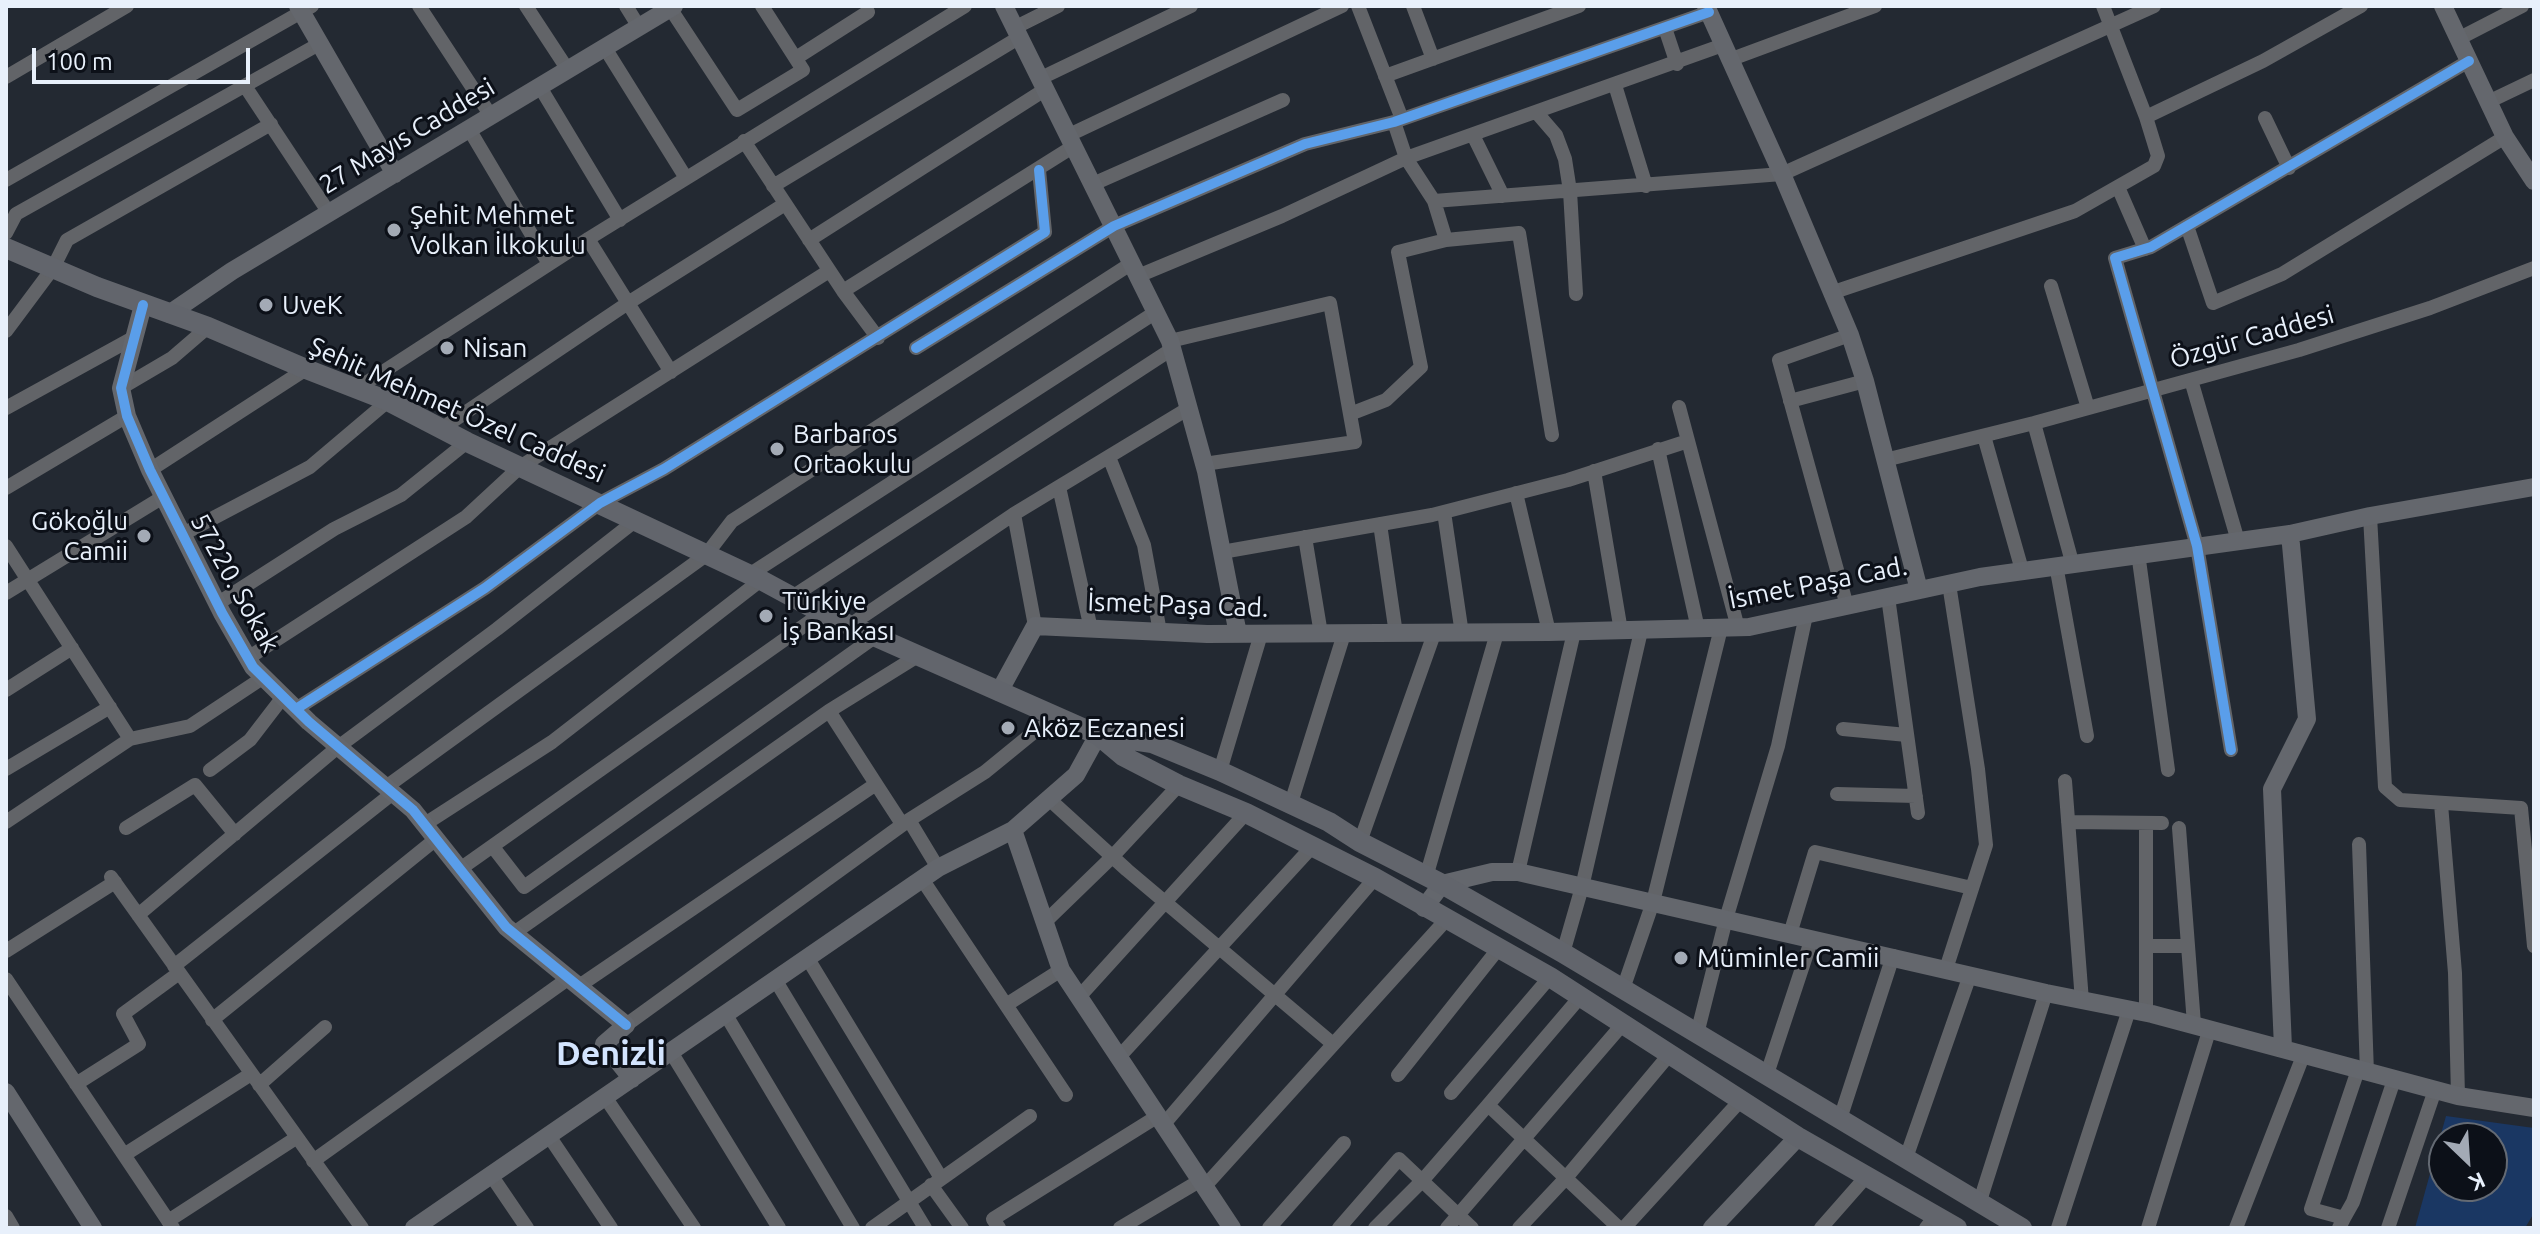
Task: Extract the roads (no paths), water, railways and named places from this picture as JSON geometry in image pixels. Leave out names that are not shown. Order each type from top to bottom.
[{"type":"main road","name":"Şehit Mehmet Özel Caddesi","points":[[6,248],[388,401],[822,613],[1098,735]]},
{"type":"main road","points":[[1098,735],[1152,743],[1291,803],[1563,953],[2022,1228]]},
{"type":"main road","points":[[1098,735],[1123,756],[1375,878],[1550,977],[1931,1222],[1957,1228]]},
{"type":"street","points":[[6,77],[127,6]]},
{"type":"street","points":[[419,6],[491,116]]},
{"type":"street","points":[[526,6],[568,70]]},
{"type":"street","points":[[626,6],[639,27]]},
{"type":"street","points":[[672,7],[737,110],[803,70],[762,6]]},
{"type":"street","points":[[358,388],[588,239],[965,6]]},
{"type":"street","points":[[1004,6],[1171,345],[1204,464],[1238,634]]},
{"type":"street","points":[[773,186],[1058,6]]},
{"type":"street","points":[[809,240],[1043,83],[1191,6]]},
{"type":"street","points":[[843,291],[1039,170],[1072,140],[1342,6]]},
{"type":"street","points":[[1358,6],[1385,76],[1406,158],[1434,201],[1446,240]]},
{"type":"street","points":[[1413,6],[1433,59]]},
{"type":"street","points":[[1385,76],[1579,6]]},
{"type":"street","points":[[76,1084],[139,1044],[123,1014],[389,790],[706,555],[732,521],[1135,270],[1282,216],[1406,158],[1677,64],[1875,6]]},
{"type":"street","points":[[1834,292],[2075,211],[2154,166],[2158,156],[2146,117],[2103,6]]},
{"type":"street","points":[[1434,201],[1782,174],[2154,6]]},
{"type":"street","points":[[2146,117],[2263,61],[2361,6]]},
{"type":"street","points":[[2443,6],[2505,137],[2534,181]]},
{"type":"street","points":[[2458,39],[2522,6]]},
{"type":"street","name":"27 Mayıs Caddesi","points":[[169,314],[232,271],[672,7]]},
{"type":"street","points":[[6,180],[303,8],[319,44],[395,174]]},
{"type":"street","points":[[916,348],[1114,226],[1305,144],[1398,120],[1665,28],[1708,9],[1834,292],[1850,335],[1865,381],[1919,590]]},
{"type":"street","points":[[796,58],[868,12]]},
{"type":"street","points":[[1665,28],[1677,64]]},
{"type":"street","points":[[6,233],[16,214],[319,44]]},
{"type":"street","points":[[605,48],[686,178]]},
{"type":"street","points":[[2231,750],[2197,546],[2115,258],[2145,249],[2187,226],[2469,61]]},
{"type":"street","points":[[2488,102],[2534,80]]},
{"type":"street","points":[[1615,85],[1646,186]]},
{"type":"street","points":[[245,86],[329,213]]},
{"type":"street","points":[[540,87],[620,220]]},
{"type":"street","points":[[1093,184],[1283,100]]},
{"type":"street","points":[[1537,113],[1556,135],[1565,159],[1576,294]]},
{"type":"street","points":[[2265,118],[2289,168]]},
{"type":"street","points":[[6,331],[53,268],[67,240],[271,124]]},
{"type":"street","points":[[469,129],[549,264]]},
{"type":"street","points":[[1473,135],[1503,196]]},
{"type":"street","points":[[2187,226],[2213,303],[2282,274],[2505,137]]},
{"type":"street","points":[[744,141],[829,271],[878,338]]},
{"type":"street","points":[[210,770],[250,740],[290,703],[485,588],[600,503],[664,469],[1045,232],[1039,170]]},
{"type":"street","points":[[2118,187],[2145,249]]},
{"type":"street","points":[[441,429],[628,303],[785,204]]},
{"type":"street","points":[[1350,414],[1386,400],[1421,367],[1398,252],[1446,240],[1519,233],[1552,435]]},
{"type":"street","points":[[588,239],[671,372]]},
{"type":"street","name":"Özgür Caddesi","points":[[1885,460],[2034,423],[2299,350],[2430,308],[2534,268]]},
{"type":"street","points":[[248,658],[466,517],[520,467],[829,271]]},
{"type":"street","points":[[2051,286],[2088,408]]},
{"type":"street","points":[[792,597],[1171,345],[1330,303],[1355,442],[1204,464]]},
{"type":"street","name":"57220. Sokak","points":[[143,305],[121,388],[127,416],[163,497],[248,658],[290,703],[413,810],[514,933],[626,1025]]},
{"type":"street","points":[[212,1020],[430,832],[552,742],[755,578],[1156,312]]},
{"type":"street","points":[[121,388],[172,358],[208,327]]},
{"type":"street","points":[[1847,606],[1779,360],[1850,335]]},
{"type":"street","points":[[6,408],[135,337]]},
{"type":"street","points":[[150,470],[306,369]]},
{"type":"street","points":[[2191,380],[2238,541]]},
{"type":"street","points":[[1790,401],[1865,381]]},
{"type":"street","points":[[183,534],[310,467],[388,401]]},
{"type":"street","points":[[1623,989],[1653,902],[1730,628],[1679,407]]},
{"type":"street","points":[[850,625],[1014,514],[1189,408]]},
{"type":"street","points":[[6,488],[127,416]]},
{"type":"street","points":[[2034,423],[2064,563],[2087,736]]},
{"type":"street","points":[[1984,436],[2022,570]]},
{"type":"street","points":[[1222,552],[1444,512],[1594,471],[1688,441]]},
{"type":"street","points":[[217,604],[334,529],[401,495],[467,442]]},
{"type":"street","points":[[1658,449],[1698,629]]},
{"type":"street","points":[[1109,457],[1144,545],[1160,632]]},
{"type":"street","points":[[1594,471],[1621,631]]},
{"type":"street","points":[[1059,487],[1091,629]]},
{"type":"street","name":"İsmet Paşa Cad.","points":[[1035,626],[1238,634],[1462,634],[1730,628],[2022,570],[2290,534],[2370,516],[2534,487]]},
{"type":"street","points":[[1516,493],[1549,632]]},
{"type":"street","points":[[6,593],[163,497]]},
{"type":"street","points":[[1444,512],[1462,634]]},
{"type":"street","points":[[999,692],[1035,626],[1014,514]]},
{"type":"street","points":[[2370,516],[2385,787],[2400,800],[2521,808],[2534,946]]},
{"type":"street","points":[[138,915],[338,747],[635,521]]},
{"type":"street","points":[[1380,524],[1396,634]]},
{"type":"street","points":[[2283,1048],[2272,789],[2307,719],[2290,534]]},
{"type":"street","points":[[1305,537],[1321,634]]},
{"type":"street","points":[[6,546],[130,739]]},
{"type":"street","points":[[2138,553],[2168,770]]},
{"type":"street","points":[[1946,969],[1986,845],[1978,769],[1949,584]]},
{"type":"street","points":[[1888,597],[1918,813]]},
{"type":"street","points":[[460,869],[822,613]]},
{"type":"street","points":[[1697,1034],[1726,919],[1778,746],[1806,615]]},
{"type":"street","points":[[1563,953],[1582,887],[1641,631]]},
{"type":"street","points":[[1518,872],[1574,632]]},
{"type":"street","points":[[1424,908],[1434,880],[1497,633]]},
{"type":"street","points":[[1220,771],[1261,634]]},
{"type":"street","points":[[1291,803],[1344,634]]},
{"type":"street","points":[[1360,842],[1434,634]]},
{"type":"street","points":[[493,847],[524,887],[876,636]]},
{"type":"street","points":[[6,690],[72,648]]},
{"type":"street","points":[[514,933],[829,711],[916,657]]},
{"type":"street","points":[[6,822],[130,739],[190,726],[264,677]]},
{"type":"street","points":[[6,769],[110,707]]},
{"type":"street","points":[[829,711],[876,784],[938,868]]},
{"type":"street","points":[[632,1079],[604,1044],[626,1025],[905,822],[985,772],[1034,732],[1060,716]]},
{"type":"street","points":[[1843,729],[1907,735]]},
{"type":"street","points":[[427,1224],[491,1175],[938,868],[1013,830],[1076,775],[1098,735]]},
{"type":"street","points":[[2065,781],[2082,1001]]},
{"type":"street","points":[[313,1161],[574,982],[876,784]]},
{"type":"street","points":[[126,828],[195,785],[235,834]]},
{"type":"street","points":[[1045,922],[1112,857],[1179,785]]},
{"type":"street","points":[[1837,794],[1916,796]]},
{"type":"street","points":[[1049,799],[1112,857],[1333,1044]]},
{"type":"street","points":[[2441,804],[2455,973],[2458,1096]]},
{"type":"street","points":[[1079,997],[1246,813]]},
{"type":"street","points":[[2068,822],[2162,823]]},
{"type":"street","points":[[2058,1228],[2138,1011],[2146,946],[2146,823]]},
{"type":"street","points":[[2148,1228],[2202,1026],[2188,946],[2179,828]]},
{"type":"street","points":[[1013,830],[1061,970],[1232,1228]]},
{"type":"street","points":[[2359,844],[2363,1072],[2311,1209],[2342,1223],[2353,1202],[2394,1080]]},
{"type":"street","points":[[1119,1057],[1311,848]]},
{"type":"street","points":[[1790,934],[1815,852],[1972,888]]},
{"type":"street","points":[[1434,880],[1492,872],[1518,872],[2202,1026],[2458,1096],[2534,1108]]},
{"type":"street","points":[[1120,1228],[1203,1183],[1446,920],[1465,897],[1472,877]]},
{"type":"street","points":[[999,1228],[993,1219],[1161,1120],[1276,995],[1375,878]]},
{"type":"street","points":[[6,951],[113,879],[362,1228]]},
{"type":"street","points":[[922,879],[1066,1095]]},
{"type":"street","points":[[1766,1077],[1812,938]]},
{"type":"street","points":[[2146,946],[2188,946]]},
{"type":"street","points":[[1398,1075],[1499,948]]},
{"type":"street","points":[[1840,1119],[1893,956]]},
{"type":"street","points":[[808,959],[962,1228]]},
{"type":"street","points":[[1006,1005],[1061,970]]},
{"type":"street","points":[[1906,1158],[1970,975]]},
{"type":"street","points":[[1451,1093],[1550,977]]},
{"type":"street","points":[[6,979],[170,1224],[296,1138]]},
{"type":"street","points":[[776,981],[925,1228]]},
{"type":"street","points":[[1980,1201],[2046,993]]},
{"type":"street","points":[[1375,1228],[1422,1181],[1581,996]]},
{"type":"street","points":[[726,1015],[853,1228]]},
{"type":"street","points":[[1447,1228],[1622,1025]]},
{"type":"street","points":[[124,1155],[255,1080],[325,1027]]},
{"type":"street","points":[[671,1052],[779,1228]]},
{"type":"street","points":[[1519,1228],[1565,1179],[1669,1055]]},
{"type":"street","points":[[2236,1228],[2303,1056]]},
{"type":"street","points":[[2388,1228],[2435,1090]]},
{"type":"street","points":[[6,1092],[93,1228]]},
{"type":"street","points":[[605,1097],[694,1228]]},
{"type":"street","points":[[1488,1105],[1565,1179],[1622,1228],[1740,1101]]},
{"type":"street","points":[[872,1228],[1030,1116]]},
{"type":"street","points":[[549,1136],[611,1228]]},
{"type":"street","points":[[1712,1228],[1798,1137]]},
{"type":"street","points":[[1269,1228],[1344,1143]]},
{"type":"street","points":[[1339,1228],[1399,1159],[1472,1228]]},
{"type":"street","points":[[491,1175],[527,1228]]},
{"type":"street","points":[[1821,1228],[1865,1178]]},
{"type":"street","points":[[6,1216],[13,1228]]},
{"type":"place","name":"Şehit Mehmet Volkan İlkokulu","points":[[394,230]]},
{"type":"place","name":"UveK","points":[[266,305]]},
{"type":"place","name":"Nisan","points":[[447,348]]},
{"type":"place","name":"Barbaros Ortaokulu","points":[[777,449]]},
{"type":"place","name":"Gökoğlu Camii","points":[[144,536]]},
{"type":"place","name":"Türkiye İş Bankası","points":[[766,616]]},
{"type":"place","name":"Aköz Eczanesi","points":[[1008,728]]},
{"type":"place","name":"Müminler Camii","points":[[1681,958]]},
{"type":"district","name":"Denizli","points":[[611,1054]]}]
